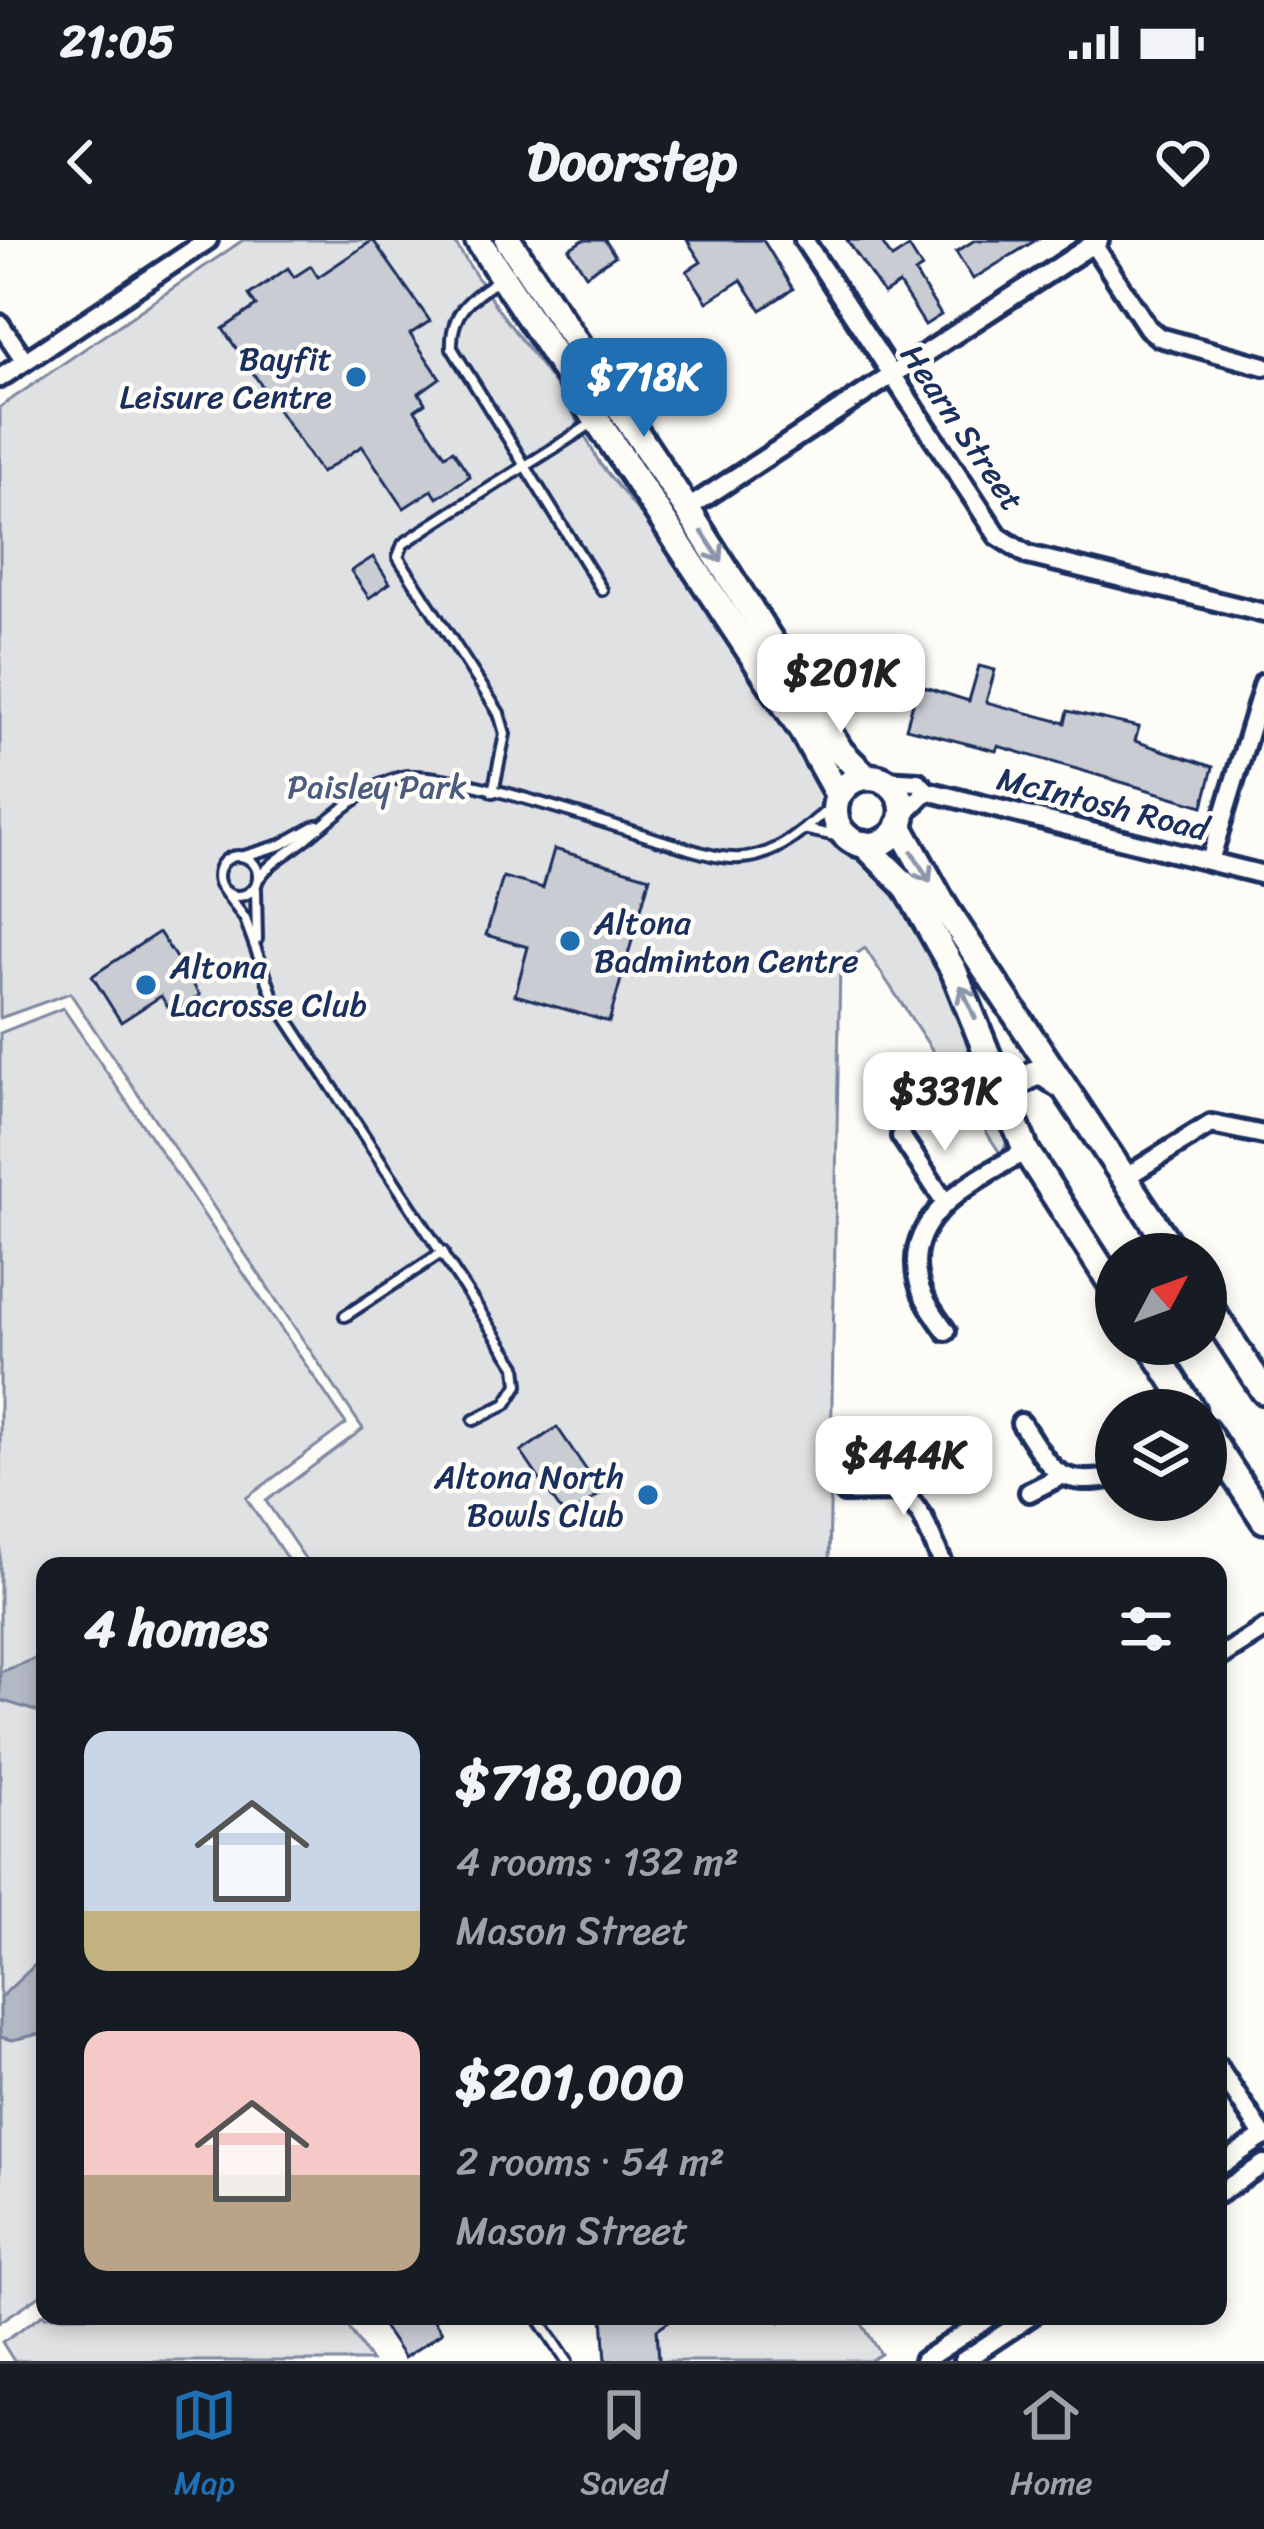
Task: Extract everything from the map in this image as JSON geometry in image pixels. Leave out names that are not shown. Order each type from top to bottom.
[{"type":"street","points":[[0,378],[208,240]]},
{"type":"street","points":[[478,240],[606,414],[687,509],[841,752],[901,799],[900,821],[945,908],[1162,1233]]},
{"type":"street","points":[[508,240],[606,414],[803,732],[837,800],[839,827],[906,886],[955,971],[1026,1151],[1095,1259]]},
{"type":"street","name":"Hearn Street","points":[[803,240],[998,536],[1028,555],[1264,613]]},
{"type":"street","points":[[687,509],[1096,242],[1148,328],[1159,337],[1264,366]]},
{"type":"street","points":[[0,324],[25,361]]},
{"type":"street","points":[[1210,861],[1264,683]]},
{"type":"street","points":[[837,800],[850,782],[875,778]]},
{"type":"street","name":"McIntosh Road","points":[[875,778],[918,782],[927,791],[1264,875]]},
{"type":"street","points":[[857,841],[880,842],[927,791]]},
{"type":"street","points":[[1005,1102],[1010,1088],[1033,1074],[1043,1073],[1064,1088]]},
{"type":"street","points":[[1126,1177],[1211,1124],[1264,1135]]},
{"type":"street","points":[[901,1136],[945,1202]]},
{"type":"street","points":[[946,1330],[922,1294],[916,1271],[923,1228],[945,1202],[1026,1151]]},
{"type":"street","points":[[1227,1334],[1264,1391]]},
{"type":"street","points":[[1021,1424],[1059,1477],[1082,1483],[1095,1481]]},
{"type":"street","points":[[844,1492],[904,1491],[932,1464]]},
{"type":"street","points":[[1227,1464],[1264,1520]]},
{"type":"street","points":[[1030,1492],[1059,1477]]},
{"type":"street","points":[[904,1491],[923,1518],[940,1557]]},
{"type":"street","points":[[1227,1652],[1264,1629]]},
{"type":"street","points":[[1227,2081],[1264,2137],[1227,2161]]},
{"type":"street","points":[[1227,2188],[1264,2164]]},
{"type":"street","points":[[922,2361],[978,2325]]},
{"type":"street","points":[[963,2361],[1017,2325]]},
{"type":"lane","points":[[502,278],[460,308],[452,348],[602,590]]},
{"type":"lane","points":[[494,792],[505,734],[499,713],[398,557],[403,544],[606,414]]},
{"type":"lane","points":[[226,892],[242,896],[272,863],[329,819],[375,788],[404,776],[438,778],[494,792],[722,858],[763,854],[808,830],[837,800]]},
{"type":"lane","points":[[329,819],[281,845],[230,856],[220,866],[218,880],[245,919],[274,999],[516,1366],[518,1385],[506,1404],[474,1420]]},
{"type":"lane","points":[[808,830],[857,841]]},
{"type":"lane","points":[[244,856],[257,867],[253,898],[257,947]]},
{"type":"lane","points":[[345,1316],[443,1252]]},
{"type":"lane","points":[[543,2325],[567,2361]]},
{"type":"green space","name":"Paisley Park","points":[[243,240],[453,240],[565,398],[600,464],[642,516],[745,670],[756,677],[828,793],[828,804],[810,816],[821,838],[862,851],[893,889],[956,998],[1008,1138],[1002,1156],[865,948],[840,965],[829,1557],[304,1557],[266,1501],[363,1429],[70,993],[0,1018],[0,407]]},
{"type":"green space","points":[[63,1008],[346,1424],[246,1498],[286,1557],[36,1557],[36,2298],[0,2322],[0,1033]]},
{"type":"green space","points":[[36,2319],[36,2325],[347,2325],[371,2361],[14,2361],[2,2342]]},
{"type":"green space","points":[[663,2325],[863,2325],[881,2354],[870,2361],[659,2361],[657,2329]]},
{"type":"shaded area","points":[[36,1658],[36,1711],[0,1700],[0,1672]]},
{"type":"shaded area","points":[[36,1964],[36,2035],[12,2040],[0,2037],[0,1998]]},
{"type":"building","points":[[373,240],[430,321],[410,334],[440,378],[419,393],[425,403],[415,410],[445,455],[453,450],[470,476],[437,498],[432,490],[404,508],[362,446],[321,473],[223,329],[256,306],[249,295],[288,268],[294,277],[311,266],[318,277]]},
{"type":"building","points":[[583,240],[605,240],[615,256],[586,275],[569,249]]},
{"type":"building","points":[[687,240],[763,240],[793,289],[761,310],[741,280],[707,302],[687,271],[701,262]]},
{"type":"building","points":[[847,240],[880,240],[892,258],[909,247],[922,268],[915,273],[941,315],[925,325],[899,284],[884,294]]},
{"type":"building","points":[[975,240],[1036,240],[973,279],[956,252]]},
{"type":"building","points":[[373,557],[390,583],[369,598],[351,571]]},
{"type":"building","points":[[979,666],[995,670],[986,702],[1065,723],[1068,711],[1139,727],[1135,741],[1213,767],[1203,806],[998,746],[996,751],[906,728],[918,685],[969,701]]},
{"type":"building","name":"Altona Badminton Centre","points":[[554,849],[650,877],[609,1022],[515,995],[528,947],[486,935],[503,877],[543,888]]},
{"type":"building","name":"Altona Lacrosse Club","points":[[159,932],[200,995],[172,1013],[161,996],[121,1022],[92,976]]},
{"type":"building","points":[[557,1427],[602,1493],[566,1518],[521,1452]]},
{"type":"building","points":[[382,2325],[437,2325],[442,2332],[404,2358]]},
{"type":"building","points":[[604,2325],[663,2325],[657,2329],[659,2361],[606,2361]]},
{"type":"place","name":"Bayfit Leisure Centre","points":[[356,377]]},
{"type":"place","name":"Altona Badminton Centre","points":[[570,941]]},
{"type":"place","name":"Altona Lacrosse Club","points":[[146,985]]},
{"type":"place","name":"Altona North Bowls Club","points":[[648,1495]]}]
